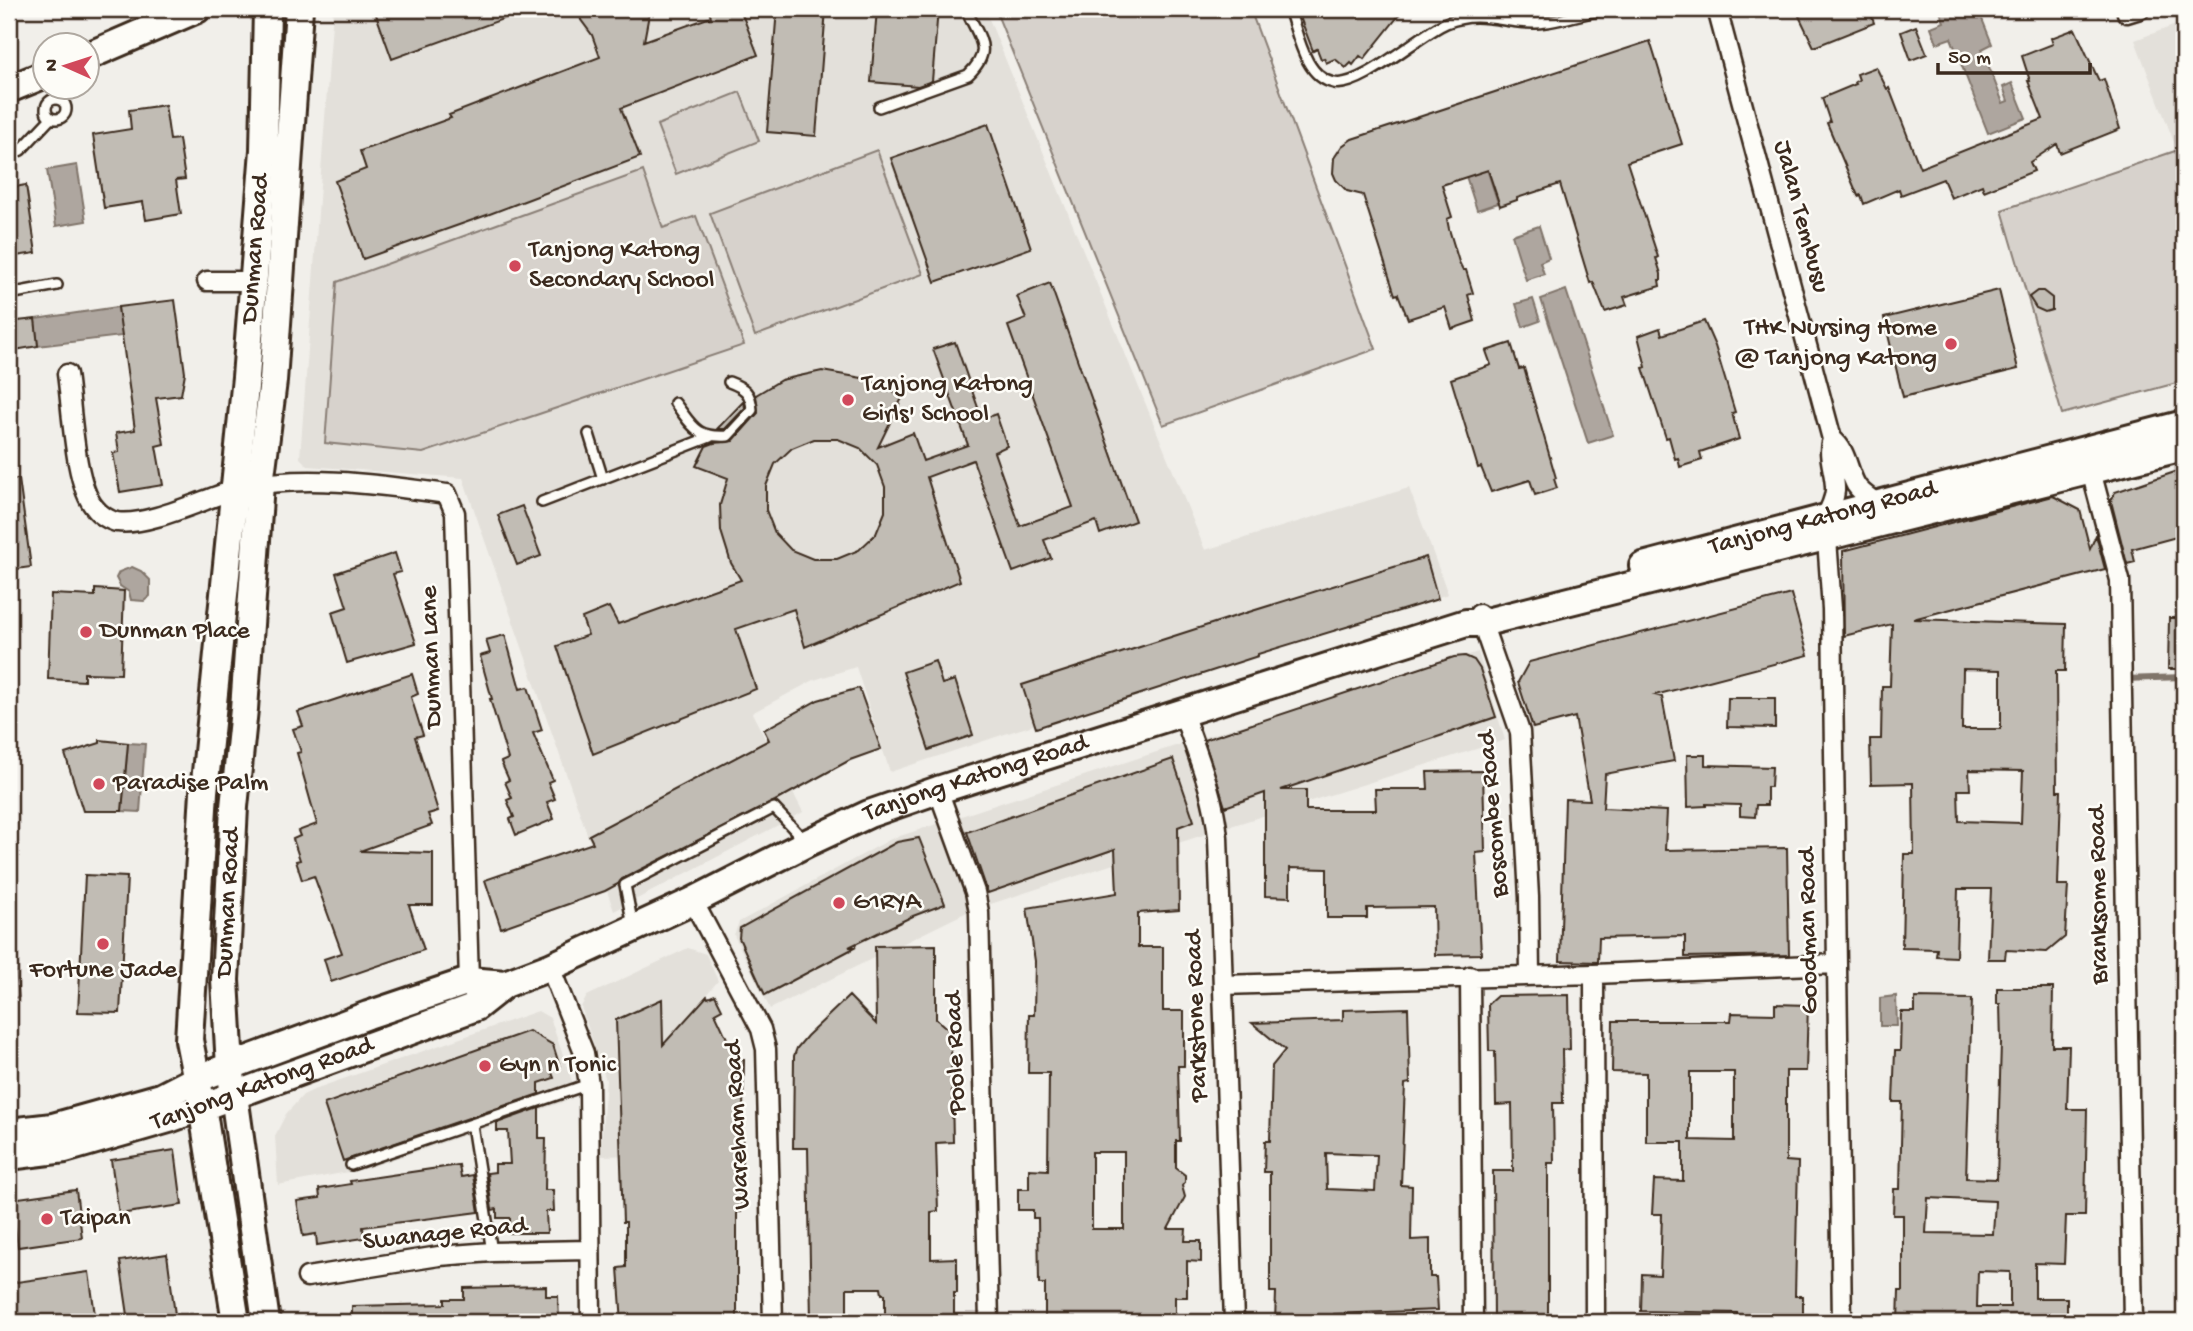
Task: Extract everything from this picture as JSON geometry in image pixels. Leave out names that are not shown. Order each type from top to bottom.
[{"type":"main road","points":[[102,50],[197,9]]},
{"type":"main road","name":"Dunman Road","points":[[236,1322],[189,1040],[204,792],[254,281],[264,150],[267,9]]},
{"type":"main road","name":"Dunman Road","points":[[266,1322],[230,1067],[225,980],[229,886],[260,484],[273,381],[299,9]]},
{"type":"main road","points":[[9,89],[32,89]]},
{"type":"main road","name":"Tanjong Katong Road","points":[[1826,528],[1878,504],[2184,424]]},
{"type":"main road","name":"Tanjong Katong Road","points":[[9,1156],[65,1149],[169,1119],[476,1007],[505,984],[550,967],[693,901],[869,814],[938,790],[1475,620],[1826,528],[2091,471],[2184,447]]},
{"type":"main road","name":"Tanjong Katong Road","points":[[9,1132],[52,1127],[161,1097],[196,1079],[355,1019],[469,981],[505,984]]},
{"type":"street","name":"Jalan Tembusu","points":[[1717,9],[1832,439]]},
{"type":"street","points":[[207,281],[254,281]]},
{"type":"street","points":[[68,374],[82,487],[95,509],[114,522],[134,523],[260,484]]},
{"type":"street","points":[[1832,439],[1843,450],[1856,485],[1878,504]]},
{"type":"street","name":"Goodman Road","points":[[1832,439],[1830,457],[1835,489],[1826,528],[1832,609],[1842,1322]]},
{"type":"street","name":"Branksome Road","points":[[2091,471],[2120,580],[2133,1322]]},
{"type":"street","name":"Dunman Lane","points":[[260,484],[290,481],[447,494],[455,513],[469,981],[476,1007]]},
{"type":"street","name":"Boscombe Road","points":[[1475,620],[1520,732],[1529,897],[1530,975]]},
{"type":"street","name":"Parkstone Road","points":[[1183,713],[1216,817],[1234,1322]]},
{"type":"street","name":"Poole Road","points":[[938,790],[975,892],[979,912],[989,1322]]},
{"type":"street","name":"Wareham Road","points":[[693,901],[761,1029],[766,1049],[773,1322]]},
{"type":"street","points":[[1223,985],[1837,964]]},
{"type":"street","points":[[550,967],[584,1053],[589,1084],[591,1322]]},
{"type":"street","points":[[1594,974],[1595,1322]]},
{"type":"street","points":[[1470,976],[1473,1322]]},
{"type":"street","name":"Swanage Road","points":[[307,1277],[439,1256],[589,1250]]},
{"type":"lane","points":[[879,107],[968,75],[978,65],[984,55],[984,46],[966,9]]},
{"type":"lane","points":[[1289,9],[1310,66],[1321,78],[1335,84],[1354,81],[1446,24],[1469,17],[1488,16],[1538,23],[1605,9]]},
{"type":"lane","points":[[47,102],[51,118]]},
{"type":"lane","points":[[9,155],[21,149],[51,118],[60,118],[66,111],[63,102]]},
{"type":"lane","points":[[9,293],[57,285]]},
{"type":"lane","points":[[542,502],[710,437],[728,436],[752,410],[751,397],[743,388],[729,382]]},
{"type":"lane","points":[[675,403],[696,430],[710,437]]},
{"type":"lane","points":[[589,434],[603,479]]},
{"type":"lane","points":[[634,928],[625,886],[774,807],[807,843]]},
{"type":"lane","points":[[351,1166],[589,1084]]},
{"type":"lane","points":[[472,1125],[492,1252]]},
{"type":"shaded area","points":[[333,9],[985,9],[1205,550],[1409,488],[1448,594],[890,772],[856,667],[814,680],[752,713],[803,812],[614,911],[463,478],[308,466],[300,458]]},
{"type":"shaded area","points":[[995,9],[1250,9],[1376,349],[1163,425]]},
{"type":"shaded area","points":[[1939,9],[1972,9],[1975,15],[1980,14],[1992,44],[1982,49],[2003,103],[2008,101],[2003,87],[2012,83],[2026,118],[1988,133],[1951,38],[1937,43],[1931,27],[1944,22]]},
{"type":"shaded area","points":[[2184,22],[2184,148],[2177,150],[2135,40]]},
{"type":"shaded area","points":[[740,92],[759,141],[676,174],[657,125]]},
{"type":"shaded area","points":[[2184,148],[2184,381],[2062,414],[2002,210]]},
{"type":"shaded area","points":[[877,150],[923,274],[755,336],[710,213]]},
{"type":"shaded area","points":[[1485,163],[1498,203],[1477,210],[1464,170]]},
{"type":"shaded area","points":[[77,165],[86,221],[56,226],[47,170]]},
{"type":"shaded area","points":[[643,171],[663,228],[696,216],[744,345],[423,453],[325,443],[337,282]]},
{"type":"shaded area","points":[[1539,226],[1549,258],[1540,262],[1544,274],[1526,280],[1512,235]]},
{"type":"shaded area","points":[[1566,290],[1613,435],[1588,443],[1541,299]]},
{"type":"shaded area","points":[[1533,299],[1540,321],[1523,327],[1516,304]]},
{"type":"shaded area","points":[[118,307],[122,336],[38,346],[35,319]]},
{"type":"shaded area","points":[[132,567],[150,580],[150,596],[144,601],[131,600],[129,592],[120,586],[116,578],[119,572]]},
{"type":"shaded area","points":[[1478,652],[1505,740],[969,911],[770,1009],[734,935],[739,922],[891,839],[1175,746]]},
{"type":"shaded area","points":[[128,743],[145,744],[140,812],[122,811]]},
{"type":"shaded area","points":[[12,944],[19,997],[9,999],[9,945]]},
{"type":"shaded area","points":[[688,948],[706,954],[718,981],[675,1031],[678,1154],[600,1156],[606,1080],[581,1007],[587,996]]},
{"type":"shaded area","points":[[1896,996],[1897,1026],[1880,1026],[1880,998]]},
{"type":"shaded area","points":[[538,1011],[550,1018],[573,1084],[572,1099],[364,1169],[278,1185],[275,1136],[286,1114],[303,1095]]},
{"type":"building","points":[[374,9],[525,9],[525,11],[392,59]]},
{"type":"building","points":[[579,9],[650,9],[644,41],[711,17],[708,9],[740,9],[758,55],[621,108],[640,157],[363,259],[335,181],[366,169],[360,151],[451,118],[449,115],[600,57],[592,35],[581,20]]},
{"type":"building","points":[[777,9],[826,9],[816,136],[767,132]]},
{"type":"building","points":[[877,9],[938,9],[932,81],[918,86],[871,82]]},
{"type":"building","points":[[1297,9],[1404,9],[1364,59],[1360,56],[1353,65],[1351,63],[1346,68],[1335,59],[1326,63],[1317,49],[1313,51]]},
{"type":"building","points":[[1799,9],[1869,9],[1874,23],[1814,47],[1799,16]]},
{"type":"building","points":[[1916,26],[1927,54],[1911,60],[1901,32]]},
{"type":"building","points":[[2075,29],[2099,81],[2104,79],[2120,129],[2060,153],[2057,144],[2030,162],[2034,171],[1984,191],[1982,185],[1951,198],[1943,179],[1901,195],[1899,189],[1864,204],[1861,195],[1858,196],[1827,123],[1830,122],[1822,98],[1856,84],[1859,80],[1857,74],[1876,67],[1887,89],[1889,88],[1920,168],[2043,119],[2028,81],[2022,56],[2053,44],[2051,38]]},
{"type":"building","points":[[1650,41],[1682,144],[1627,162],[1658,257],[1660,286],[1624,297],[1627,305],[1605,312],[1593,282],[1590,283],[1560,184],[1500,206],[1488,170],[1442,185],[1452,217],[1447,219],[1449,229],[1459,262],[1463,270],[1466,270],[1473,293],[1468,295],[1475,321],[1452,329],[1445,307],[1408,319],[1398,294],[1395,295],[1363,195],[1347,191],[1333,173],[1334,158],[1342,146],[1352,139]]},
{"type":"building","points":[[165,105],[170,140],[179,139],[185,179],[176,180],[181,214],[146,220],[143,202],[104,208],[93,135],[131,129],[129,110]]},
{"type":"building","points":[[988,124],[1031,248],[935,282],[891,158]]},
{"type":"building","points":[[26,185],[36,253],[9,257],[9,188]]},
{"type":"building","points":[[1050,283],[1135,521],[1100,534],[1096,521],[1044,540],[1051,558],[1013,572],[973,460],[927,477],[960,581],[805,647],[794,609],[736,629],[756,689],[593,754],[557,646],[588,635],[582,618],[609,607],[618,624],[741,580],[731,563],[721,531],[720,505],[728,478],[696,466],[706,446],[733,441],[758,413],[756,395],[781,380],[822,371],[862,378],[903,396],[878,447],[913,433],[923,461],[968,445],[933,349],[955,342],[982,419],[996,414],[1007,446],[994,452],[1020,526],[1073,507],[1008,326],[1026,319],[1017,296]],"holes":[[[814,439],[838,439],[860,448],[877,465],[885,487],[885,512],[876,534],[859,550],[837,559],[813,559],[791,550],[775,533],[766,510],[766,486],[775,464],[792,448]]]},
{"type":"building","name":"THK Nursing Home @ Tanjong Katong","points":[[1999,290],[2018,369],[1903,397],[1884,318]]},
{"type":"building","points":[[2037,291],[2043,291],[2052,298],[2052,310],[2045,312],[2036,308],[2029,297]]},
{"type":"building","points":[[175,300],[185,373],[181,395],[156,398],[164,444],[156,446],[163,485],[120,492],[113,453],[119,452],[116,433],[135,430],[118,307]]},
{"type":"building","points":[[35,319],[38,346],[9,351],[9,322]]},
{"type":"building","points":[[1704,321],[1715,346],[1735,412],[1732,413],[1739,439],[1700,452],[1702,460],[1680,467],[1669,437],[1666,438],[1643,368],[1646,367],[1638,336],[1660,328],[1662,335]]},
{"type":"building","points":[[1511,343],[1519,369],[1524,368],[1556,478],[1557,488],[1535,495],[1530,480],[1491,492],[1481,467],[1478,468],[1451,379],[1491,365],[1486,351]]},
{"type":"building","points":[[744,401],[745,408],[725,429],[717,429]]},
{"type":"building","points":[[2184,469],[2184,535],[2132,549],[2135,562],[2127,564],[2111,501],[2115,492]]},
{"type":"building","points":[[9,479],[19,479],[31,567],[9,570]]},
{"type":"building","points":[[2053,496],[2080,510],[2090,549],[2096,535],[2105,569],[1913,619],[2066,624],[2065,671],[2056,671],[2057,791],[2061,791],[2058,885],[2068,885],[2065,937],[2047,952],[2006,950],[2005,959],[1988,959],[1991,889],[1958,889],[1956,957],[1936,956],[1937,949],[1902,948],[1904,854],[1914,854],[1913,783],[1871,784],[1870,739],[1881,739],[1882,686],[1890,686],[1892,624],[1844,636],[1843,551]],"holes":[[[1963,669],[2001,670],[2001,729],[1962,729]],[[1969,770],[2023,771],[2021,823],[1959,821],[1958,790],[1970,790]]]},
{"type":"building","points":[[522,506],[541,556],[517,565],[498,515]]},
{"type":"building","points":[[395,553],[401,572],[393,574],[416,643],[347,663],[332,612],[347,607],[336,573]]},
{"type":"building","points":[[1426,557],[1438,599],[1258,654],[1036,728],[1022,685]]},
{"type":"building","name":"Dunman Place","points":[[95,589],[124,591],[121,674],[84,673],[84,681],[48,679],[51,594],[95,596]]},
{"type":"building","points":[[1791,594],[1808,655],[1655,695],[1662,697],[1674,761],[1605,774],[1603,808],[1667,811],[1665,850],[1787,848],[1789,955],[1685,957],[1685,936],[1599,938],[1598,962],[1560,961],[1565,799],[1590,800],[1575,717],[1533,728],[1518,682],[1529,662]]},
{"type":"building","points":[[2169,618],[2184,618],[2184,669],[2168,669]]},
{"type":"building","points":[[505,635],[520,689],[528,687],[542,730],[533,733],[553,780],[548,782],[555,799],[547,802],[554,819],[516,835],[510,819],[514,817],[507,800],[512,798],[505,782],[509,780],[501,762],[508,759],[480,656],[490,653],[486,640]]},
{"type":"building","points":[[1465,656],[1474,660],[1480,669],[1496,717],[1281,790],[1306,790],[1306,810],[1376,810],[1375,789],[1428,789],[1427,772],[1483,771],[1485,852],[1476,853],[1481,954],[1435,955],[1434,907],[1367,908],[1367,918],[1327,918],[1327,869],[1290,868],[1290,897],[1265,896],[1265,793],[1225,807],[1204,740],[1454,657]]},
{"type":"building","points":[[935,661],[942,684],[955,680],[973,735],[929,750],[903,672]]},
{"type":"building","points":[[412,674],[418,694],[411,697],[423,735],[415,737],[438,811],[428,814],[432,825],[360,851],[433,853],[433,905],[409,905],[424,950],[331,982],[324,959],[342,953],[314,876],[302,880],[296,861],[300,860],[293,839],[300,836],[298,831],[317,824],[297,753],[301,752],[293,729],[303,726],[298,712]]},
{"type":"building","points":[[859,688],[881,749],[850,760],[622,879],[605,891],[501,928],[485,880],[593,843],[589,835],[769,740],[764,730],[818,700]]},
{"type":"building","points":[[1728,698],[1775,698],[1775,728],[1727,727]]},
{"type":"building","name":"Paradise Palm","points":[[100,740],[128,743],[122,811],[83,811],[65,754],[100,743]]},
{"type":"building","points":[[1687,755],[1705,755],[1705,765],[1772,767],[1771,787],[1767,787],[1767,805],[1756,805],[1755,817],[1740,816],[1740,805],[1706,804],[1688,807]]},
{"type":"building","points":[[1173,759],[1194,821],[1178,827],[1179,910],[1138,913],[1138,947],[1163,947],[1163,1011],[1184,1011],[1184,1066],[1178,1066],[1180,1141],[1176,1141],[1176,1168],[1185,1175],[1182,1186],[1185,1197],[1168,1229],[1186,1229],[1185,1241],[1201,1241],[1201,1262],[1187,1261],[1187,1297],[1175,1297],[1175,1322],[1045,1322],[1045,1284],[1039,1284],[1038,1218],[1033,1218],[1033,1210],[1018,1210],[1018,1189],[1029,1189],[1029,1169],[1048,1170],[1049,1073],[1028,1073],[1029,1015],[1034,1015],[1035,961],[1027,908],[1117,893],[1115,849],[988,893],[967,832]],"holes":[[[1092,1152],[1124,1152],[1124,1229],[1092,1229]]]},
{"type":"building","points":[[919,838],[945,904],[913,916],[849,947],[856,947],[765,995],[739,938],[740,928],[897,842]]},
{"type":"building","name":"Fortune Jade","points":[[85,875],[127,877],[120,1013],[78,1012]]},
{"type":"building","points":[[936,945],[936,1019],[949,1030],[951,1043],[953,1142],[936,1143],[938,1211],[931,1212],[931,1259],[957,1258],[954,1322],[885,1322],[885,1294],[882,1294],[881,1288],[847,1288],[847,1322],[811,1322],[808,1148],[793,1148],[794,1056],[807,1036],[849,996],[876,1024],[875,946]]},
{"type":"building","points":[[1997,988],[2053,988],[2052,1046],[2069,1046],[2067,1109],[2087,1109],[2085,1216],[2066,1216],[2064,1264],[2035,1263],[2035,1298],[2067,1298],[2067,1322],[1898,1322],[1899,1291],[1903,1291],[1903,1215],[1893,1215],[1894,1189],[1900,1189],[1902,1102],[1893,1102],[1895,1051],[1900,1051],[1901,1012],[1915,1012],[1915,998],[1972,999],[1966,1178],[1997,1179],[2001,1043],[2000,1004],[1997,1004]],"holes":[[[1928,1198],[1995,1201],[1993,1234],[1926,1233]],[[1978,1271],[2010,1272],[2010,1307],[1977,1307]]]},
{"type":"building","points":[[715,995],[722,1009],[715,1013],[737,1060],[744,1060],[741,1212],[737,1212],[737,1322],[622,1322],[618,1268],[626,1267],[626,1222],[623,1222],[616,1020],[662,999],[663,1045],[707,996],[708,998]]},
{"type":"building","points":[[1569,995],[1570,1049],[1562,1050],[1563,1103],[1553,1103],[1554,1163],[1548,1163],[1548,1322],[1494,1322],[1493,1171],[1513,1171],[1512,1104],[1496,1105],[1495,1051],[1489,1051],[1488,1004],[1497,996]]},
{"type":"building","points":[[1775,1004],[1808,1005],[1806,1071],[1786,1071],[1786,1161],[1798,1162],[1795,1296],[1803,1296],[1803,1322],[1738,1322],[1737,1313],[1641,1311],[1642,1274],[1660,1275],[1662,1214],[1652,1214],[1654,1180],[1683,1181],[1683,1142],[1646,1142],[1646,1073],[1612,1072],[1613,1021],[1731,1021],[1732,1013],[1775,1014]],"holes":[[[1690,1072],[1734,1072],[1734,1141],[1690,1140]]]},
{"type":"building","points":[[1408,1008],[1410,1083],[1405,1084],[1401,1185],[1412,1186],[1411,1240],[1430,1239],[1430,1277],[1436,1277],[1438,1310],[1334,1314],[1334,1322],[1275,1322],[1276,1292],[1270,1292],[1270,1172],[1264,1172],[1265,1141],[1270,1141],[1272,1066],[1285,1050],[1252,1023],[1343,1020],[1343,1010]],"holes":[[[1326,1153],[1377,1155],[1375,1191],[1327,1189]]]},
{"type":"building","points":[[529,1031],[553,1045],[560,1067],[551,1070],[554,1078],[539,1083],[539,1094],[343,1161],[324,1104]]},
{"type":"building","points":[[539,1108],[539,1138],[546,1138],[545,1190],[553,1190],[554,1211],[546,1211],[547,1233],[510,1233],[510,1218],[497,1218],[497,1209],[492,1210],[487,1173],[495,1172],[495,1164],[510,1164],[508,1131],[497,1131],[497,1123]]},
{"type":"building","points":[[175,1150],[182,1205],[119,1214],[111,1160]]},
{"type":"building","points":[[459,1165],[461,1177],[473,1175],[479,1212],[363,1227],[364,1238],[317,1245],[316,1234],[303,1236],[297,1201],[320,1198],[319,1189],[351,1184],[350,1181]]},
{"type":"building","name":"Taipan","points":[[76,1190],[82,1238],[18,1247],[11,1199]]},
{"type":"building","points":[[167,1254],[176,1322],[129,1322],[120,1261]]},
{"type":"building","points":[[89,1272],[96,1322],[10,1322],[9,1283]]},
{"type":"building","points":[[546,1286],[546,1296],[558,1296],[559,1322],[352,1322],[352,1306],[445,1304],[445,1299],[464,1299],[464,1288]]},
{"type":"waterway","points":[[2124,679],[2184,677]]},
{"type":"place","name":"Tanjong Katong Secondary School","points":[[515,266]]},
{"type":"place","name":"THK Nursing Home @ Tanjong Katong","points":[[1951,344]]},
{"type":"place","name":"Tanjong Katong Girls' School","points":[[848,400]]},
{"type":"place","name":"Dunman Place","points":[[86,632]]},
{"type":"place","name":"Paradise Palm","points":[[99,784]]},
{"type":"place","name":"G1RYA","points":[[839,903]]},
{"type":"place","name":"Fortune Jade","points":[[103,944]]},
{"type":"place","name":"Gyn n Tonic","points":[[485,1066]]},
{"type":"place","name":"Taipan","points":[[47,1219]]}]
